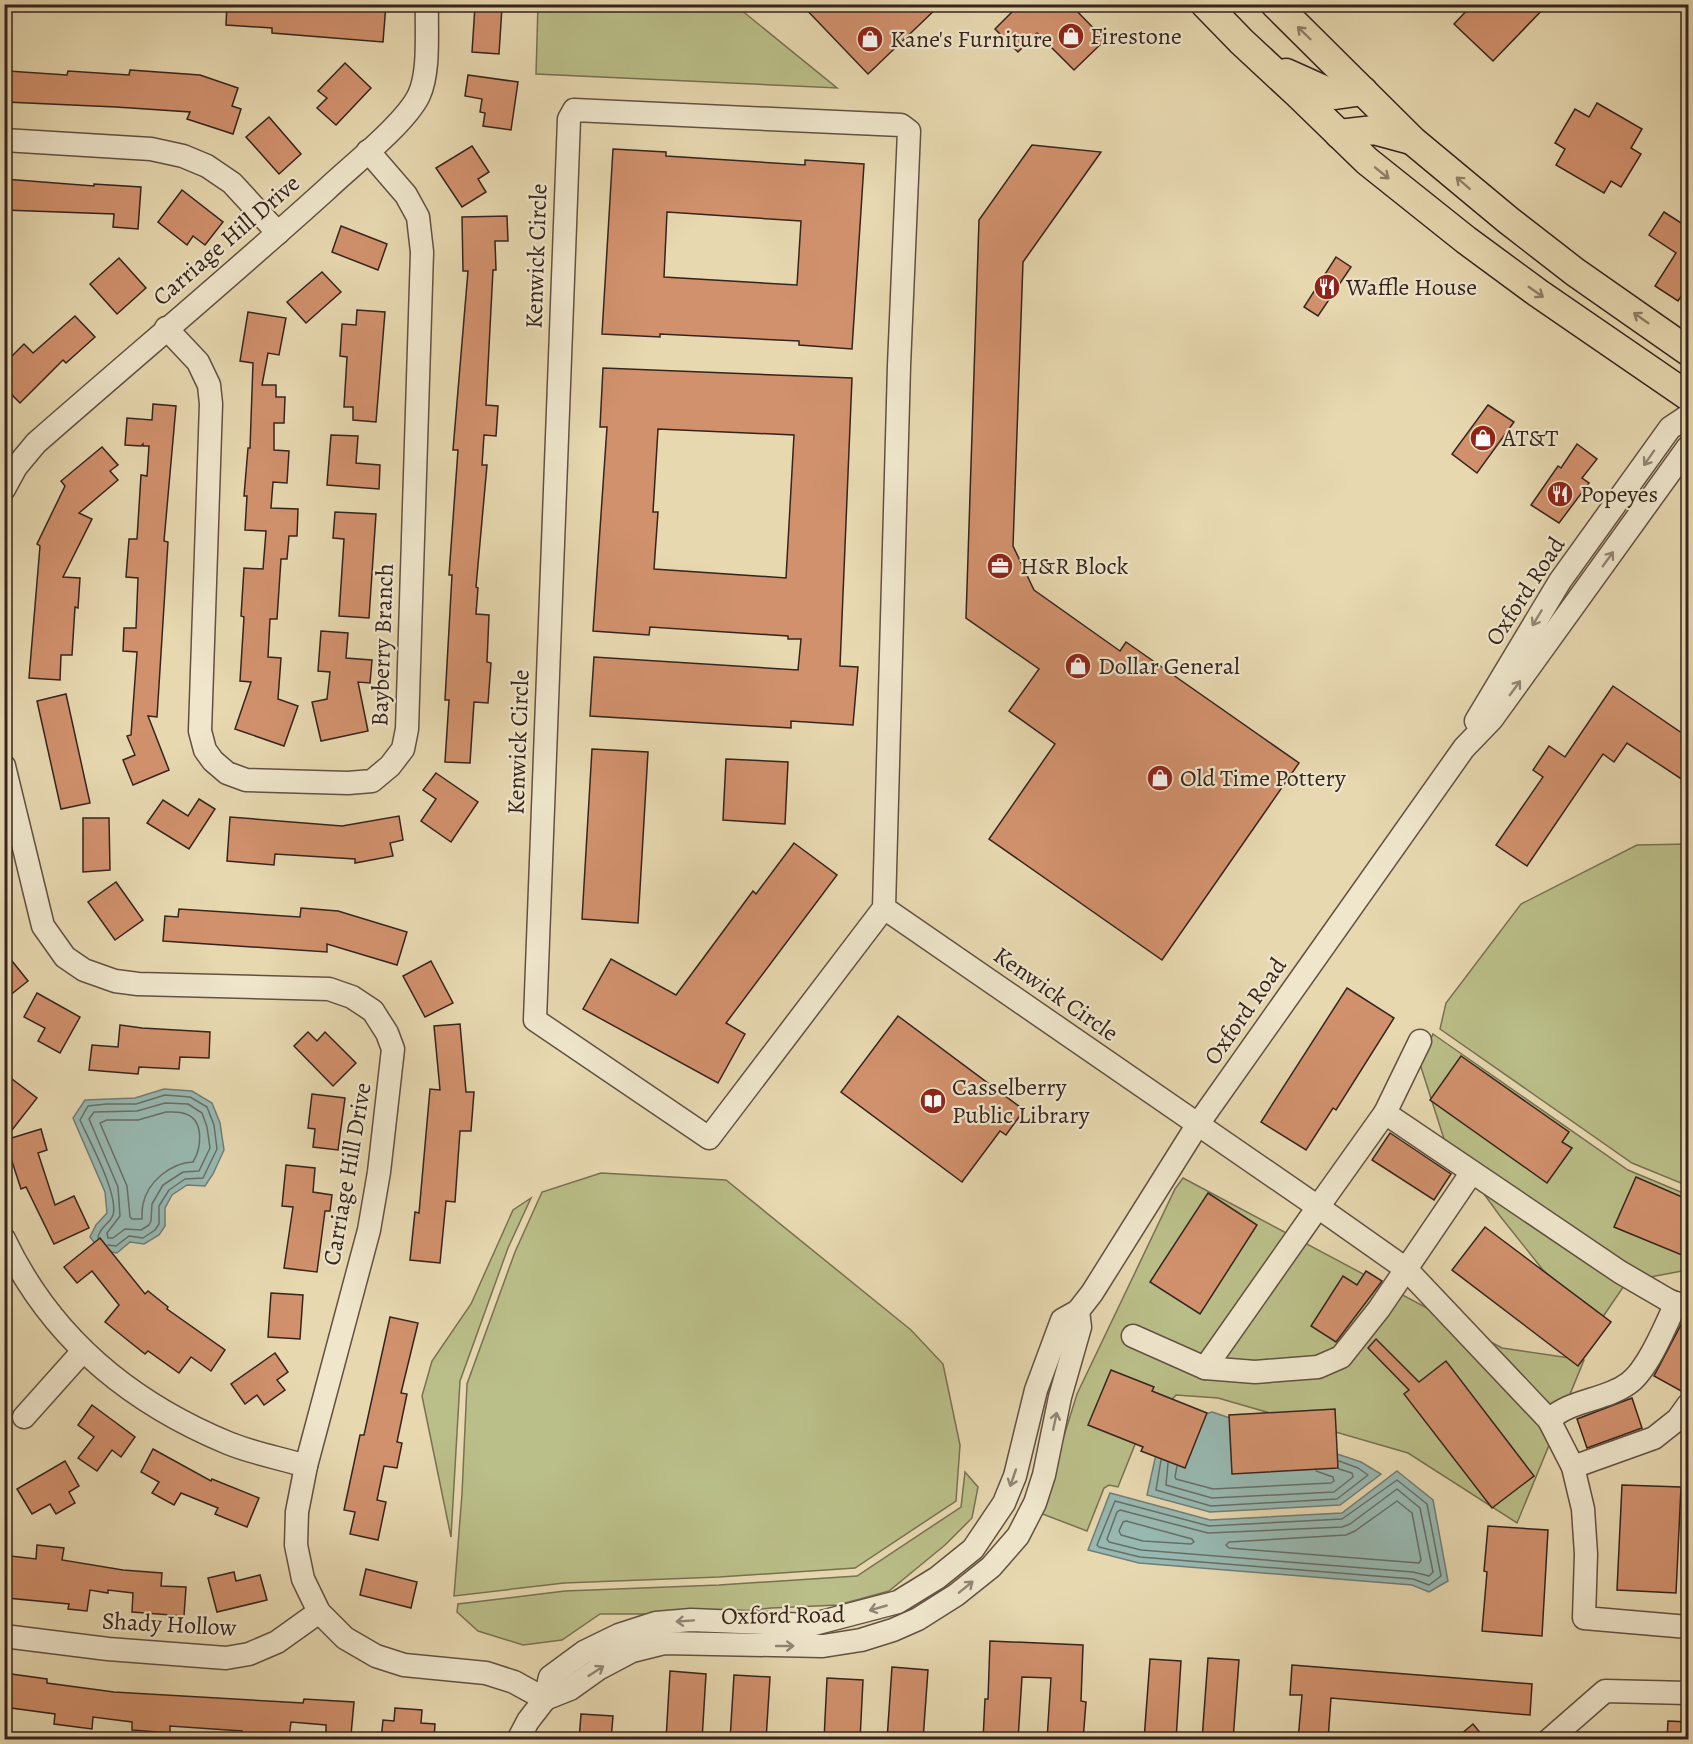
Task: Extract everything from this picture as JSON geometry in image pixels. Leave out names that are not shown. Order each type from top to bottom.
[{"type":"main road","points":[[1205,4],[1367,161],[1466,240],[1538,293],[1689,396]]},
{"type":"main road","points":[[1275,4],[1413,141],[1575,272],[1689,351]]},
{"type":"main road","points":[[1265,64],[1335,95],[1363,91]]},
{"type":"main road","points":[[1339,134],[1374,130],[1413,141]]},
{"type":"street","name":"Carriage Hill Drive","points":[[4,489],[16,467],[36,443],[278,233],[403,117],[419,95],[425,71],[427,4]]},
{"type":"street","name":"Kenwick Circle","points":[[574,110],[901,125],[909,131],[899,366],[884,908],[709,1138],[535,1020],[568,118],[574,110]]},
{"type":"street","points":[[4,140],[151,149],[183,156],[207,166],[232,183],[278,233]]},
{"type":"street","name":"Bayberry Branch","points":[[166,328],[198,362],[209,385],[211,404],[200,731],[205,750],[213,761],[227,773],[246,780],[348,783],[372,781],[390,765],[403,748],[406,729],[422,252],[418,217],[406,195],[368,151]]},
{"type":"street","name":"Oxford Road","points":[[1464,748],[1480,711],[1560,581],[1670,428],[1689,416]]},
{"type":"street","name":"Oxford Road","points":[[518,1740],[528,1721],[545,1699],[550,1677],[584,1653],[628,1632],[656,1623],[691,1620],[810,1625],[898,1602],[937,1578],[974,1549],[1004,1503],[1015,1476],[1036,1390],[1062,1320],[1078,1311],[1198,1124],[1464,748],[1492,719],[1689,447]]},
{"type":"street","name":"Carriage Hill Drive","points":[[4,766],[42,926],[65,957],[75,964],[84,970],[115,981],[138,984],[329,989],[352,997],[373,1011],[387,1033],[393,1049],[392,1070],[369,1230],[306,1466],[297,1512],[296,1545],[303,1580],[320,1612],[345,1638],[375,1656],[404,1665],[486,1673],[514,1682],[545,1699]]},
{"type":"street","name":"Kenwick Circle","points":[[884,908],[1406,1269],[1549,1420],[1573,1467],[1583,1509],[1586,1554],[1584,1618],[1689,1627]]},
{"type":"street","points":[[1205,1368],[1385,1113],[1420,1041]]},
{"type":"street","points":[[1385,1113],[1620,1272],[1682,1306],[1645,1363],[1629,1383],[1610,1393],[1573,1405],[1549,1420]]},
{"type":"street","points":[[1132,1336],[1205,1368],[1255,1372],[1318,1367],[1341,1357],[1379,1310],[1472,1172]]},
{"type":"street","points":[[4,1239],[17,1267],[45,1309],[83,1351],[124,1385],[171,1417],[229,1443],[306,1466]]},
{"type":"street","points":[[24,1417],[83,1351]]},
{"type":"street","points":[[1573,1467],[1654,1438],[1678,1419],[1689,1405]]},
{"type":"street","name":"Shady Hollow","points":[[4,1636],[108,1649],[226,1658],[249,1654],[277,1642],[320,1612]]},
{"type":"street","points":[[1549,1740],[1605,1691],[1689,1693]]},
{"type":"green space","points":[[538,5],[735,5],[837,88],[536,74]]},
{"type":"green space","points":[[1688,844],[1688,1186],[1632,1163],[1440,1029],[1446,1003],[1521,904],[1637,845]]},
{"type":"green space","points":[[1433,1034],[1628,1170],[1688,1195],[1688,1273],[1682,1271],[1645,1278],[1630,1277],[1600,1321],[1543,1270],[1444,1139],[1420,1064]]},
{"type":"green space","points":[[601,1173],[726,1180],[911,1330],[943,1364],[960,1445],[956,1501],[855,1568],[719,1577],[564,1583],[454,1596],[467,1384],[515,1252],[542,1192]]},
{"type":"green space","points":[[1183,1178],[1502,1348],[1584,1360],[1517,1523],[1408,1453],[1218,1398],[1176,1395],[1136,1442],[1118,1487],[1109,1485],[1104,1488],[1087,1531],[1040,1513],[1077,1394],[1175,1189]]},
{"type":"green space","points":[[531,1198],[508,1248],[460,1381],[451,1537],[422,1396],[432,1361],[471,1304],[513,1210]]},
{"type":"green space","points":[[965,1472],[978,1487],[972,1518],[945,1545],[889,1591],[838,1605],[745,1611],[692,1610],[653,1614],[600,1614],[562,1640],[523,1645],[478,1631],[457,1612],[458,1604],[565,1591],[719,1585],[857,1576],[961,1507]]},
{"type":"water","points":[[164,1089],[192,1091],[212,1103],[220,1123],[224,1150],[205,1186],[187,1185],[172,1195],[165,1208],[165,1226],[159,1235],[144,1244],[130,1242],[117,1253],[100,1250],[90,1237],[96,1225],[107,1213],[105,1192],[73,1118],[85,1100],[135,1098]]},
{"type":"water","points":[[1212,1412],[1361,1462],[1381,1474],[1340,1505],[1210,1512],[1147,1495],[1162,1427]]},
{"type":"water","points":[[1397,1471],[1433,1500],[1448,1581],[1429,1592],[1412,1585],[1139,1563],[1088,1550],[1110,1493],[1210,1520],[1342,1513]]},
{"type":"building","points":[[227,4],[301,8],[301,4],[354,7],[354,4],[386,4],[383,42],[272,33],[272,28],[226,25]]},
{"type":"building","name":"Kane's Furniture","points":[[801,4],[941,4],[868,74]]},
{"type":"building","name":"Firestone","points":[[1020,4],[1070,4],[1105,40],[1074,70],[1037,33],[1018,52],[995,29]]},
{"type":"building","points":[[1473,4],[1548,4],[1493,61],[1454,24]]},
{"type":"building","points":[[475,6],[502,7],[499,54],[472,52]]},
{"type":"building","points":[[345,63],[371,88],[336,125],[317,108],[327,98],[318,91]]},
{"type":"building","points":[[130,70],[200,75],[238,88],[232,106],[241,109],[233,134],[187,119],[190,112],[6,102],[8,71],[67,75],[68,71],[129,75]]},
{"type":"building","points":[[468,75],[518,82],[511,130],[483,126],[485,113],[480,112],[482,99],[465,96]]},
{"type":"building","points":[[1597,103],[1642,129],[1631,148],[1641,154],[1621,187],[1611,181],[1604,193],[1556,165],[1565,149],[1555,143],[1575,109],[1589,117]]},
{"type":"building","points":[[269,117],[301,154],[279,174],[246,137]]},
{"type":"building","points":[[1032,145],[1101,152],[1023,262],[1013,546],[1034,590],[1120,651],[1126,642],[1299,763],[1162,960],[989,839],[1055,744],[1009,711],[1039,669],[966,618],[979,220]]},
{"type":"building","points":[[472,146],[489,172],[478,179],[486,192],[462,207],[436,168]]},
{"type":"building","points":[[613,149],[666,152],[666,156],[805,165],[805,160],[864,164],[852,349],[799,345],[799,341],[660,334],[660,337],[602,334]],"holes":[[[667,212],[801,221],[797,285],[664,277]]]},
{"type":"building","points":[[4,179],[141,187],[138,229],[113,227],[114,214],[4,210]]},
{"type":"building","points":[[182,190],[223,222],[205,245],[193,236],[187,245],[158,222]]},
{"type":"building","points":[[1664,212],[1689,228],[1689,284],[1678,301],[1655,286],[1676,253],[1649,235]]},
{"type":"building","points":[[507,216],[508,241],[495,241],[496,270],[493,270],[486,405],[498,406],[496,436],[484,435],[482,465],[487,465],[476,587],[478,588],[476,614],[489,615],[487,662],[491,663],[488,703],[474,702],[470,763],[445,762],[449,700],[445,700],[452,575],[449,575],[458,450],[453,450],[468,271],[463,271],[462,217]]},
{"type":"building","points":[[341,226],[387,244],[378,270],[332,252]]},
{"type":"building","name":"Waffle House","points":[[1336,257],[1351,267],[1318,316],[1304,307]]},
{"type":"building","points":[[119,258],[146,288],[117,314],[90,284]]},
{"type":"building","points":[[322,272],[341,292],[306,323],[287,302]]},
{"type":"building","points":[[357,310],[385,312],[376,422],[353,420],[353,407],[344,407],[347,357],[340,356],[342,324],[356,325]]},
{"type":"building","points":[[248,312],[286,318],[279,355],[268,353],[262,385],[276,385],[276,397],[285,397],[284,423],[274,423],[274,450],[289,451],[287,483],[273,482],[271,508],[298,509],[297,536],[289,536],[287,559],[281,559],[277,619],[270,619],[268,657],[281,658],[278,699],[298,706],[284,746],[235,729],[251,682],[240,681],[244,568],[263,569],[266,531],[245,530],[247,496],[244,496],[248,448],[250,448],[253,363],[240,361]]},
{"type":"building","points":[[75,316],[95,337],[66,363],[63,360],[20,403],[12,395],[4,407],[4,364],[24,344],[33,353]]},
{"type":"building","points":[[603,368],[852,378],[840,666],[858,667],[853,725],[791,721],[791,728],[590,716],[594,657],[798,670],[801,639],[788,639],[788,636],[650,627],[649,635],[593,631],[607,427],[600,427]],"holes":[[[658,429],[794,435],[786,578],[654,569],[658,512],[653,512]]]},
{"type":"building","points":[[153,404],[176,406],[164,541],[168,542],[157,717],[148,716],[169,770],[133,785],[123,760],[135,755],[127,736],[131,735],[137,652],[123,651],[124,628],[136,628],[138,578],[126,577],[129,539],[137,539],[141,475],[147,476],[149,446],[125,445],[127,418],[152,420]]},
{"type":"building","name":"AT&T","points":[[1488,405],[1514,422],[1477,473],[1452,454]]},
{"type":"building","points":[[331,435],[358,436],[356,463],[380,465],[379,489],[327,485]]},
{"type":"building","name":"Popeyes","points":[[1577,444],[1597,459],[1582,478],[1589,483],[1559,523],[1531,505],[1558,466],[1561,468]]},
{"type":"building","points":[[102,447],[118,465],[110,471],[118,480],[79,513],[92,519],[63,577],[80,578],[78,608],[75,607],[72,655],[61,655],[60,680],[29,678],[40,546],[37,544],[65,486],[61,481]]},
{"type":"building","points":[[335,512],[376,514],[369,618],[339,616],[344,539],[333,538]]},
{"type":"building","points":[[321,631],[348,633],[346,658],[372,660],[370,683],[358,682],[368,731],[321,741],[312,702],[327,699],[330,672],[318,671]]},
{"type":"building","points":[[1613,686],[1689,738],[1689,784],[1627,743],[1614,762],[1603,754],[1527,866],[1496,845],[1543,777],[1533,770],[1549,746],[1565,757]]},
{"type":"building","points":[[66,694],[90,803],[61,809],[37,701]]},
{"type":"building","points":[[592,749],[648,752],[638,923],[582,919]]},
{"type":"building","points":[[726,759],[788,762],[785,824],[723,820]]},
{"type":"building","points":[[436,773],[478,802],[451,842],[421,821],[436,799],[423,790]]},
{"type":"building","points":[[199,799],[215,809],[189,849],[147,823],[163,800],[188,816]]},
{"type":"building","points":[[399,816],[403,840],[390,843],[393,856],[355,863],[355,859],[275,854],[274,865],[227,861],[230,817],[342,826]]},
{"type":"building","points":[[83,818],[109,818],[110,870],[83,872]]},
{"type":"building","points":[[794,843],[837,875],[726,1023],[745,1034],[718,1083],[583,1009],[611,959],[676,995],[753,891],[756,894]]},
{"type":"building","points":[[116,882],[143,920],[115,940],[88,902]]},
{"type":"building","points":[[301,908],[338,911],[407,932],[397,965],[327,944],[327,952],[163,941],[165,916],[178,917],[179,909],[300,917]]},
{"type":"building","points":[[4,951],[28,981],[4,1000]]},
{"type":"building","points":[[431,961],[453,1003],[425,1017],[403,976]]},
{"type":"building","points":[[1347,988],[1394,1018],[1336,1110],[1333,1108],[1306,1150],[1261,1122]]},
{"type":"building","points":[[37,993],[80,1017],[60,1053],[38,1041],[45,1028],[24,1017]]},
{"type":"building","name":"Casselberry Public Library","points":[[898,1016],[1024,1110],[1006,1135],[1000,1131],[962,1182],[841,1092]]},
{"type":"building","points":[[460,1024],[466,1092],[474,1092],[471,1131],[460,1131],[455,1202],[446,1201],[440,1263],[410,1260],[415,1212],[419,1213],[430,1089],[440,1090],[434,1026]]},
{"type":"building","points":[[120,1025],[210,1032],[209,1058],[180,1057],[179,1069],[139,1067],[138,1074],[89,1070],[92,1045],[118,1047]]},
{"type":"building","points":[[308,1032],[317,1041],[325,1032],[356,1063],[333,1086],[294,1046]]},
{"type":"building","points":[[1461,1056],[1569,1132],[1562,1142],[1572,1148],[1547,1183],[1430,1100]]},
{"type":"building","points":[[4,1073],[37,1098],[12,1130],[4,1124]]},
{"type":"building","points":[[312,1094],[345,1098],[338,1150],[313,1147],[315,1129],[308,1128]]},
{"type":"building","points":[[41,1129],[47,1150],[38,1153],[55,1205],[74,1196],[89,1228],[54,1244],[26,1187],[21,1189],[5,1140]]},
{"type":"building","points":[[1390,1133],[1451,1174],[1434,1200],[1372,1160]]},
{"type":"building","points":[[286,1165],[315,1168],[313,1192],[332,1195],[330,1211],[325,1211],[317,1272],[284,1268],[293,1207],[282,1206]]},
{"type":"building","points":[[1636,1177],[1689,1200],[1689,1258],[1614,1227]]},
{"type":"building","points":[[1208,1193],[1257,1225],[1200,1314],[1150,1282]]},
{"type":"building","points":[[1485,1227],[1611,1322],[1578,1366],[1452,1270]]},
{"type":"building","points":[[100,1238],[145,1294],[148,1291],[168,1307],[167,1309],[225,1350],[211,1371],[191,1357],[179,1373],[148,1351],[145,1354],[105,1322],[119,1305],[92,1271],[77,1283],[64,1267]]},
{"type":"building","points":[[1366,1271],[1382,1281],[1336,1342],[1311,1326],[1343,1276],[1357,1285]]},
{"type":"building","points":[[271,1293],[303,1295],[300,1339],[268,1337]]},
{"type":"building","points":[[390,1317],[418,1323],[401,1393],[407,1394],[397,1442],[402,1443],[397,1468],[384,1466],[377,1500],[386,1502],[378,1540],[350,1534],[355,1512],[344,1510],[360,1435],[364,1435]]},
{"type":"building","points":[[1683,1321],[1689,1322],[1689,1382],[1683,1392],[1654,1376]]},
{"type":"building","points":[[1376,1339],[1419,1382],[1446,1361],[1534,1476],[1492,1508],[1404,1394],[1409,1390],[1368,1348]]},
{"type":"building","points":[[275,1353],[288,1372],[277,1380],[285,1390],[264,1405],[257,1395],[245,1404],[231,1384]]},
{"type":"building","points":[[1111,1370],[1154,1387],[1152,1391],[1207,1413],[1185,1468],[1141,1451],[1143,1447],[1088,1425]]},
{"type":"building","points":[[1632,1398],[1642,1428],[1587,1448],[1577,1419]]},
{"type":"building","points":[[92,1405],[135,1437],[121,1457],[112,1450],[97,1471],[78,1458],[94,1437],[78,1425]]},
{"type":"building","points":[[1335,1409],[1338,1468],[1232,1474],[1229,1415]]},
{"type":"building","points":[[153,1449],[211,1481],[212,1479],[259,1498],[247,1527],[215,1514],[218,1508],[181,1493],[174,1505],[152,1493],[159,1482],[141,1472]]},
{"type":"building","points":[[65,1461],[79,1486],[69,1492],[75,1503],[56,1514],[50,1504],[32,1514],[17,1489]]},
{"type":"building","points":[[1622,1485],[1681,1487],[1676,1593],[1617,1590]]},
{"type":"building","points":[[1488,1526],[1548,1530],[1542,1636],[1482,1631]]},
{"type":"building","points":[[37,1545],[64,1548],[62,1560],[123,1570],[162,1573],[161,1586],[186,1587],[184,1616],[132,1612],[133,1593],[108,1590],[108,1593],[90,1590],[87,1611],[68,1609],[69,1604],[7,1598],[11,1556],[36,1559]]},
{"type":"building","points":[[366,1569],[417,1582],[411,1608],[360,1595]]},
{"type":"building","points":[[234,1572],[236,1581],[260,1575],[267,1600],[217,1612],[208,1578]]},
{"type":"building","points":[[990,1641],[1083,1645],[1081,1701],[1086,1702],[1083,1740],[1047,1740],[1051,1678],[1022,1677],[1018,1740],[983,1740],[985,1699],[988,1699]]},
{"type":"building","points":[[1208,1658],[1239,1660],[1233,1740],[1202,1740]]},
{"type":"building","points":[[1150,1659],[1181,1661],[1176,1740],[1144,1740]]},
{"type":"building","points":[[1292,1665],[1532,1684],[1530,1715],[1331,1698],[1328,1740],[1298,1740],[1302,1695],[1290,1695]]},
{"type":"building","points":[[892,1667],[928,1670],[923,1740],[887,1740]]},
{"type":"building","points":[[670,1671],[706,1674],[702,1740],[666,1740]]},
{"type":"building","points":[[4,1673],[47,1679],[47,1683],[114,1692],[303,1703],[304,1699],[354,1702],[351,1735],[326,1733],[326,1725],[291,1722],[289,1737],[170,1726],[170,1733],[132,1730],[132,1722],[93,1717],[92,1729],[54,1724],[55,1714],[4,1707]]},
{"type":"building","points":[[734,1675],[770,1677],[766,1740],[730,1740]]},
{"type":"building","points":[[827,1678],[863,1680],[860,1740],[824,1740]]},
{"type":"building","points":[[395,1708],[422,1710],[421,1723],[435,1724],[434,1740],[381,1740],[383,1720],[394,1721]]},
{"type":"building","points":[[581,1714],[613,1716],[611,1740],[579,1740]]},
{"type":"building","points":[[1668,1721],[1689,1722],[1689,1740],[1667,1740]]},
{"type":"building","points":[[1473,1724],[1486,1740],[1454,1740]]},
{"type":"place","name":"Firestone","points":[[1071,36]]},
{"type":"place","name":"Kane's Furniture","points":[[870,39]]},
{"type":"place","name":"Waffle House","points":[[1327,287]]},
{"type":"place","name":"AT&T","points":[[1483,438]]},
{"type":"place","name":"Popeyes","points":[[1560,494]]},
{"type":"place","name":"H&R Block","points":[[1000,566]]},
{"type":"place","name":"Dollar General","points":[[1078,666]]},
{"type":"place","name":"Old Time Pottery","points":[[1160,778]]},
{"type":"place","name":"Casselberry Public Library","points":[[933,1101]]}]
